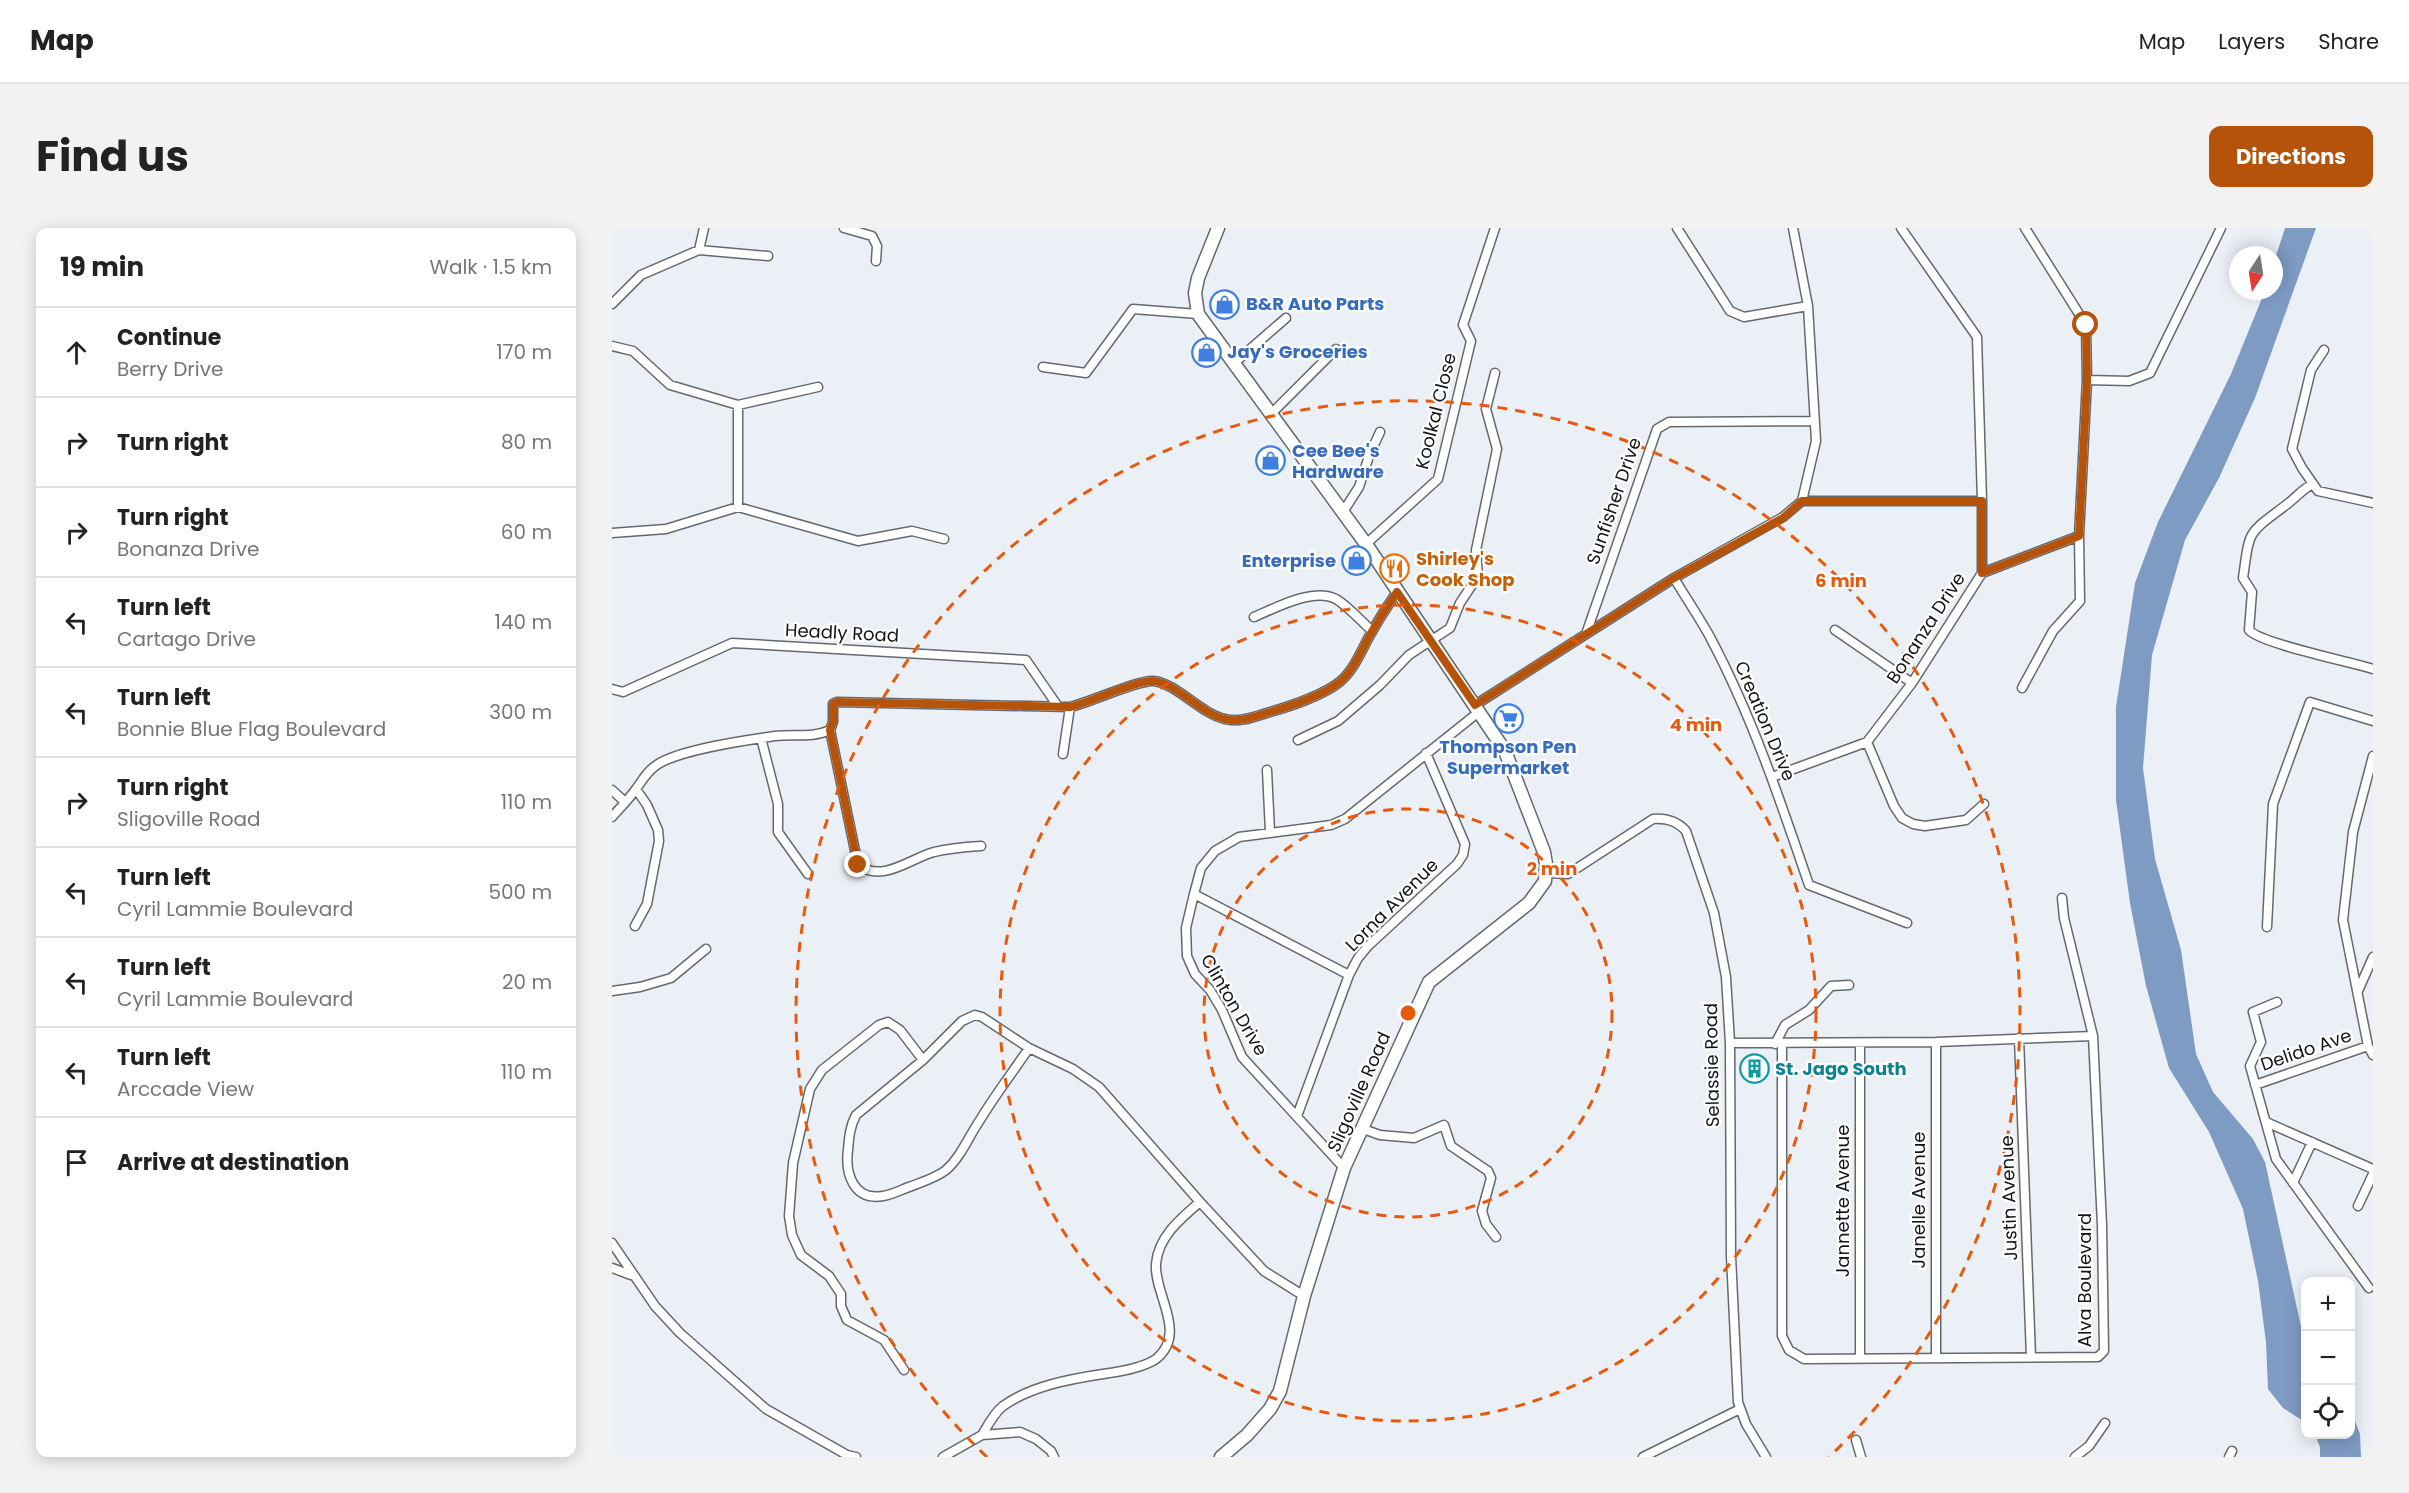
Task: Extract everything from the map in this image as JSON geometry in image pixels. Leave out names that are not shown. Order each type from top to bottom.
[{"type":"street","points":[[699,250],[704,228]]},
{"type":"street","points":[[844,228],[872,236],[877,246],[876,261]]},
{"type":"street","points":[[1218,228],[1198,278],[1196,293],[1198,314],[1366,544],[1505,751],[1544,852],[1546,873]]},
{"type":"street","name":"Koolkal Close","points":[[1366,544],[1438,479],[1471,341],[1463,325],[1495,228]]},
{"type":"street","points":[[1677,228],[1730,311],[1744,317],[1808,306]]},
{"type":"street","points":[[1793,228],[1808,306],[1816,441],[1802,501],[1982,501]]},
{"type":"street","name":"Bonanza Drive","points":[[1867,742],[1912,683],[1982,573],[1977,337],[1901,228]]},
{"type":"street","points":[[2022,688],[2052,631],[2080,601],[2079,536],[2087,380],[2086,325],[2025,228]]},
{"type":"street","points":[[2087,380],[2129,381],[2150,373],[2221,228]]},
{"type":"street","points":[[612,304],[641,275],[699,250],[768,256]]},
{"type":"street","points":[[1043,367],[1086,373],[1132,309],[1198,314]]},
{"type":"street","points":[[1233,364],[1286,318]]},
{"type":"street","points":[[612,346],[633,351],[670,385],[738,405],[818,387]]},
{"type":"street","points":[[1272,413],[1336,349]]},
{"type":"street","points":[[2324,350],[2311,370],[2292,448],[2318,490],[2373,503]]},
{"type":"street","points":[[1298,740],[1338,721],[1380,685],[1409,655],[1450,628],[1460,603],[1478,576],[1476,550],[1497,449],[1486,409],[1495,373]]},
{"type":"street","points":[[738,405],[738,507]]},
{"type":"street","name":"Sunfisher Drive","points":[[1586,634],[1656,429],[1669,422],[1814,421]]},
{"type":"street","points":[[1343,512],[1359,487],[1380,432]]},
{"type":"street","points":[[2313,484],[2304,488],[2289,504],[2258,525],[2248,538],[2243,578],[2252,592],[2249,630],[2271,641],[2373,669]]},
{"type":"street","name":"Clinton Drive","points":[[1344,1168],[1242,1057],[1222,1010],[1210,990],[1195,974],[1187,956],[1186,928],[1202,868],[1215,851],[1239,837],[1331,825],[1345,819],[1478,708],[1586,634],[1674,578],[1783,518],[1802,501]]},
{"type":"street","points":[[612,533],[666,529],[738,507],[858,541],[912,531],[944,539]]},
{"type":"street","points":[[1982,573],[2079,536]]},
{"type":"street","name":"Creation Drive","points":[[1674,578],[1710,638],[1744,710],[1772,777],[1809,885],[1907,923]]},
{"type":"street","points":[[981,846],[956,847],[931,853],[890,871],[867,872],[858,865],[830,730],[833,722],[833,704],[837,702],[1070,707],[1088,703],[1144,681],[1154,681],[1164,684],[1226,720],[1242,720],[1283,709],[1335,686],[1352,668],[1397,592]]},
{"type":"street","points":[[1254,617],[1297,599],[1326,596],[1335,599],[1372,631]]},
{"type":"street","points":[[1835,630],[1912,683]]},
{"type":"street","name":"Headly Road","points":[[612,689],[623,692],[732,643],[1026,660],[1057,705]]},
{"type":"street","points":[[2267,927],[2273,804],[2310,702],[2373,721]]},
{"type":"street","points":[[1063,754],[1070,707]]},
{"type":"street","points":[[612,817],[636,789],[643,777],[666,760],[682,754],[761,738],[788,735],[813,736],[830,730]]},
{"type":"street","points":[[761,738],[778,804],[778,832],[808,874]]},
{"type":"street","points":[[1772,777],[1867,742],[1894,806],[1902,818],[1913,824],[1925,826],[1966,820],[1984,804]]},
{"type":"street","name":"Lorna Avenue","points":[[1297,1116],[1349,975],[1358,958],[1368,946],[1457,864],[1463,855],[1465,844],[1426,753]]},
{"type":"street","points":[[2373,756],[2352,832],[2343,920],[2368,1046],[2373,1055]]},
{"type":"street","points":[[1267,770],[1270,832]]},
{"type":"street","points":[[635,926],[647,904],[659,841],[658,830],[651,813],[636,789]]},
{"type":"street","points":[[612,790],[625,802]]},
{"type":"street","name":"Selassie Road","points":[[1546,873],[1568,874],[1653,819],[1670,820],[1686,831],[1710,903],[1726,976],[1730,1043],[1734,1337],[1740,1409],[1746,1424],[1766,1457]]},
{"type":"street","name":"Sligoville Road","points":[[1221,1457],[1247,1435],[1276,1401],[1304,1296],[1344,1168],[1429,982],[1528,903],[1541,889],[1546,873]]},
{"type":"street","points":[[1194,894],[1349,975]]},
{"type":"street","name":"Alva Boulevard","points":[[1778,1044],[1782,1336],[1789,1350],[1804,1359],[2098,1357],[2104,1351],[2102,1225],[2092,1036],[2064,918],[2062,898]]},
{"type":"street","points":[[612,991],[640,987],[671,978],[706,949]]},
{"type":"street","points":[[2358,992],[2373,957]]},
{"type":"street","points":[[1778,1044],[1785,1025],[1809,1010],[1832,986],[1849,985]]},
{"type":"street","points":[[2277,1002],[2254,1011],[2260,1042],[2250,1066],[2276,1159],[2369,1288]]},
{"type":"street","points":[[1029,1048],[959,1154],[944,1171],[931,1179],[884,1196],[866,1195],[859,1190],[846,1170],[852,1123],[856,1114],[923,1060],[962,1021],[975,1016],[990,1021],[1029,1048],[1073,1069],[1099,1087],[1264,1271],[1304,1296]]},
{"type":"street","points":[[904,1370],[884,1340],[847,1320],[841,1306],[841,1294],[830,1276],[801,1255],[792,1235],[789,1216],[793,1163],[810,1089],[822,1070],[879,1025],[888,1022],[895,1024],[923,1060]]},
{"type":"street","points":[[1730,1043],[1936,1042],[2092,1036]]},
{"type":"street","name":"Justin Avenue","points":[[2019,1038],[2031,1357]]},
{"type":"street","name":"Janelle Avenue","points":[[1936,1042],[1936,1358]]},
{"type":"street","name":"Jannette Avenue","points":[[1860,1043],[1860,1358]]},
{"type":"street","name":"Delido Ave","points":[[2255,1085],[2368,1046]]},
{"type":"street","points":[[2266,1122],[2373,1172],[2358,1206]]},
{"type":"street","points":[[1363,1129],[1380,1135],[1414,1138],[1444,1125],[1451,1146],[1488,1172],[1491,1178],[1482,1211],[1486,1224],[1496,1237]]},
{"type":"street","points":[[2294,1183],[2312,1143]]},
{"type":"street","points":[[982,1435],[991,1419],[1003,1406],[1046,1385],[1127,1370],[1156,1359],[1170,1334],[1169,1318],[1158,1285],[1156,1263],[1164,1241],[1176,1222],[1200,1202]]},
{"type":"street","points":[[612,1243],[631,1275],[680,1333],[766,1409],[847,1455],[856,1457]]},
{"type":"street","points":[[612,1268],[631,1275]]},
{"type":"street","points":[[1643,1457],[1740,1409]]},
{"type":"street","points":[[2075,1457],[2089,1446],[2105,1423]]},
{"type":"street","points":[[942,1457],[982,1435],[1020,1432],[1036,1439],[1051,1451],[1054,1457]]},
{"type":"street","points":[[1856,1440],[1861,1457]]},
{"type":"water","points":[[2285,228],[2316,228],[2255,398],[2219,478],[2185,540],[2152,655],[2143,768],[2155,859],[2181,950],[2196,1054],[2213,1092],[2253,1139],[2265,1162],[2301,1327],[2301,1419],[2283,1408],[2268,1389],[2266,1342],[2258,1281],[2243,1209],[2209,1132],[2169,1068],[2146,986],[2130,903],[2116,800],[2116,707],[2135,583],[2158,522],[2231,374],[2261,300],[2283,300],[2283,246],[2279,246]]},
{"type":"water","points":[[2355,1421],[2360,1434],[2361,1457],[2320,1457],[2320,1447],[2317,1439],[2355,1439]]},
{"type":"place","name":"B&R Auto Parts","points":[[1225,304]]},
{"type":"place","name":"Jay's Groceries","points":[[1206,352]]},
{"type":"place","name":"Cee Bee's Hardware","points":[[1271,461]]},
{"type":"place","name":"Enterprise","points":[[1357,561]]},
{"type":"place","name":"Shirley's Cook Shop","points":[[1395,569]]},
{"type":"place","name":"Thompson Pen Supermarket","points":[[1508,718]]},
{"type":"place","name":"St. Jago South","points":[[1754,1069]]},
{"type":"route","points":[[858,865],[830,730],[833,722],[833,704],[837,702],[1070,707],[1088,703],[1144,681],[1154,681],[1164,684],[1226,720],[1242,720],[1283,709],[1335,686],[1352,668],[1397,592],[1475,705],[1674,578],[1783,518],[1802,501],[1982,501],[1982,573],[2079,536],[2087,380],[2086,325]]}]
